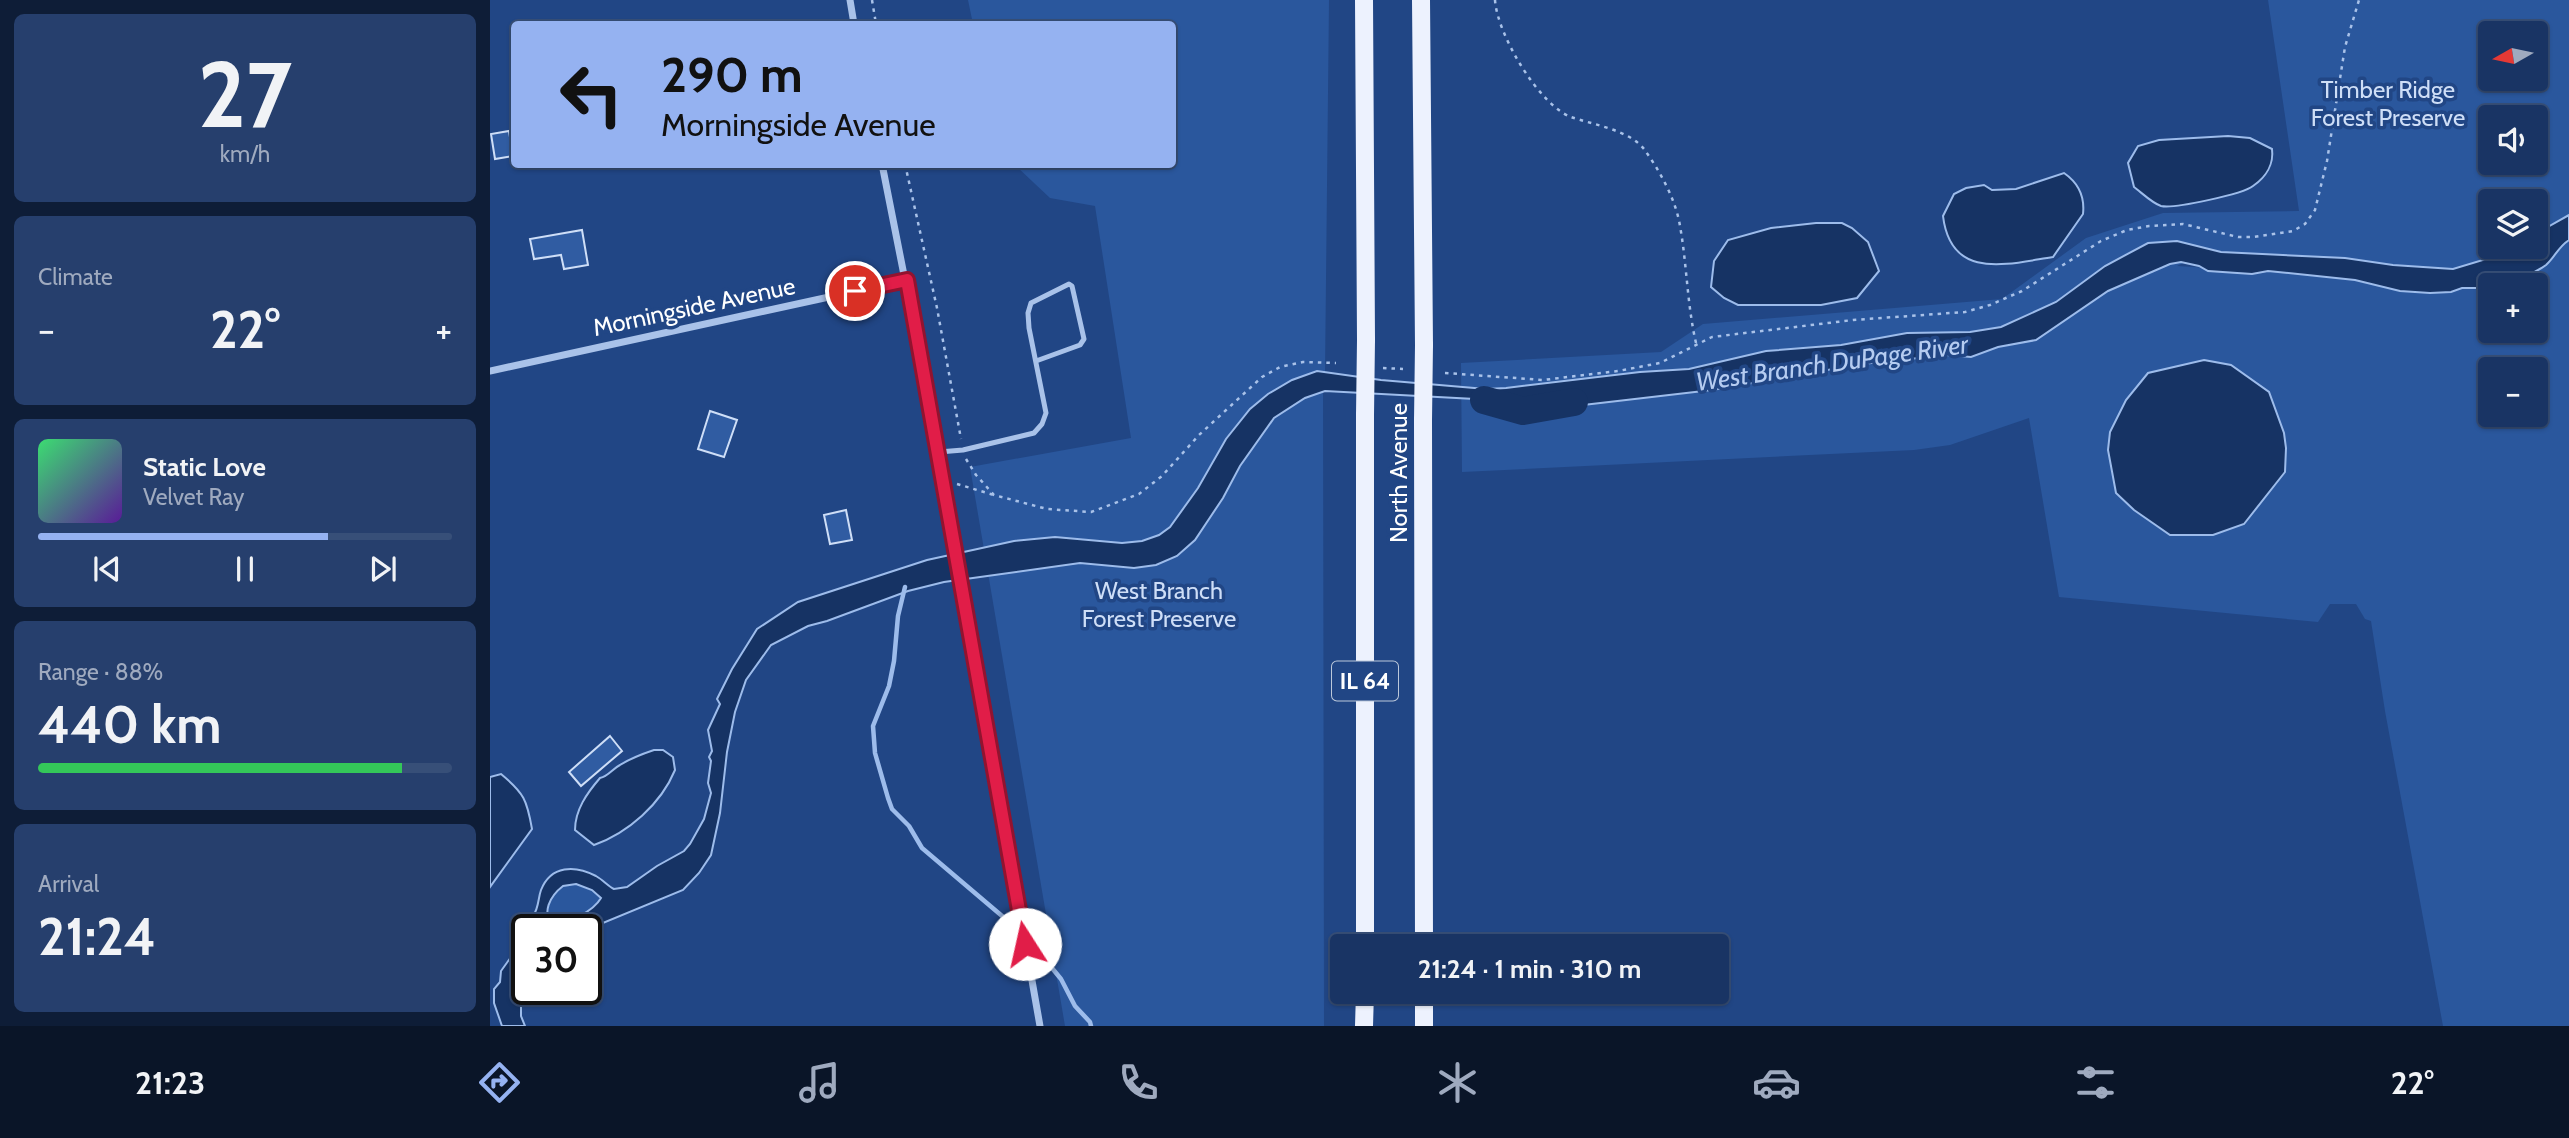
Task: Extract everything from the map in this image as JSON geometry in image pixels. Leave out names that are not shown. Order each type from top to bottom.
[{"type":"main road","name":"North Avenue","points":[[1364,0],[1365,934]]},
{"type":"main road","name":"North Avenue","points":[[1421,0],[1424,934]]},
{"type":"main road","points":[[1364,1026],[1365,1004]]},
{"type":"main road","points":[[1424,1004],[1424,1026]]},
{"type":"street","points":[[850,0],[854,21]]},
{"type":"street","points":[[883,168],[939,452],[1040,1026]]},
{"type":"street","name":"Morningside Avenue","points":[[490,371],[907,280]]},
{"type":"lane","points":[[939,452],[963,450],[1038,430],[1046,413],[1029,328],[1028,313],[1031,303],[1069,284],[1072,286],[1084,339],[1080,345],[1036,361]]},
{"type":"path","points":[[872,0],[876,21]]},
{"type":"path","points":[[1495,0],[1504,32],[1520,65],[1557,109],[1570,117],[1628,137],[1642,146],[1668,189],[1680,224],[1689,312],[1696,343]]},
{"type":"path","points":[[1445,373],[1543,380],[1660,363],[1712,337],[1853,320],[1965,312],[1990,306],[2022,291],[2101,241],[2127,230],[2183,224],[2238,237],[2293,231],[2305,224],[2315,210],[2327,161],[2345,47],[2360,0]]},
{"type":"path","points":[[906,168],[937,308],[963,450],[967,462],[994,495]]},
{"type":"path","points":[[944,481],[1047,509],[1091,512],[1111,506],[1139,495],[1162,476],[1199,435],[1262,377],[1280,367],[1303,362],[1336,363]]},
{"type":"path","points":[[1376,367],[1403,369]]},
{"type":"green space","name":"West Branch Forest Preserve","points":[[968,0],[1329,0],[1323,373],[1324,1026],[1065,1026],[970,467],[1131,438],[1095,206],[1050,198],[1018,168],[1176,168],[1176,21],[972,21]]},
{"type":"green space","name":"Timber Ridge Forest Preserve","points":[[2268,0],[2569,0],[2569,1026],[2443,1026],[2371,621],[2365,619],[2356,604],[2330,604],[2318,622],[2059,597],[2029,418],[1950,445],[1914,450],[1462,472],[1461,363],[1661,352],[1703,324],[2002,299],[2086,238],[2163,213],[2299,211]],"holes":[[[2187,261],[2309,274],[2177,266]]]},
{"type":"green space","points":[[576,884],[592,890],[601,898],[583,914],[548,914],[551,899],[563,886]]},
{"type":"water","points":[[2228,136],[2250,138],[2272,149],[2268,170],[2253,186],[2223,197],[2168,206],[2154,203],[2134,187],[2128,163],[2138,146],[2159,140]]},
{"type":"water","points":[[2064,173],[2079,190],[2083,201],[2083,214],[2053,257],[2018,263],[1984,264],[1957,251],[1948,237],[1943,216],[1954,194],[1966,188],[1984,185],[1992,190],[2016,189]]},
{"type":"water","points":[[2569,215],[2569,240],[2546,265],[2533,273],[2478,273],[2478,288],[2462,288],[2451,292],[2400,291],[2355,280],[2268,271],[2252,274],[2208,271],[2181,262],[2170,264],[2108,291],[2036,340],[1998,347],[1971,357],[1948,355],[1862,364],[1712,390],[1566,407],[1534,407],[1506,413],[1494,411],[1475,399],[1325,391],[1305,398],[1274,418],[1240,466],[1223,498],[1195,540],[1177,556],[1156,565],[1134,568],[1080,563],[944,582],[908,591],[808,626],[771,645],[746,680],[735,712],[711,855],[699,873],[683,890],[602,923],[602,914],[583,914],[601,898],[592,890],[576,884],[563,886],[558,890],[551,900],[548,914],[534,914],[545,882],[557,872],[580,870],[596,876],[614,889],[627,887],[684,851],[690,844],[704,819],[711,793],[708,783],[711,761],[709,757],[712,751],[708,730],[720,704],[717,699],[757,629],[798,602],[927,560],[1014,541],[1055,537],[1122,543],[1142,541],[1159,535],[1170,527],[1198,488],[1226,439],[1250,409],[1268,394],[1292,380],[1317,371],[1381,380],[1486,389],[1506,388],[1689,369],[1766,351],[1841,345],[1907,333],[1970,332],[2001,327],[2056,302],[2105,266],[2148,243],[2177,241],[2221,252],[2345,258],[2393,265],[2453,269],[2486,259],[2548,259],[2548,227]]},
{"type":"water","points":[[1842,223],[1868,242],[1879,271],[1857,298],[1821,305],[1738,305],[1711,287],[1714,261],[1728,240],[1771,228]]},
{"type":"water","points":[[2204,360],[2231,365],[2269,392],[2284,433],[2285,472],[2244,524],[2213,535],[2170,535],[2134,510],[2116,493],[2108,450],[2110,432],[2126,400],[2148,373]]},
{"type":"water","points":[[654,750],[663,750],[673,757],[675,770],[652,806],[631,825],[594,845],[575,830],[583,802],[600,778],[628,760]]},
{"type":"water","points":[[501,774],[523,798],[532,829],[490,887],[490,777]]},
{"type":"water","points":[[511,957],[511,1005],[521,1005],[525,1026],[502,1026],[494,1003],[494,989],[500,982],[501,971]]},
{"type":"building","points":[[509,131],[511,156],[495,159],[491,134]]},
{"type":"building","points":[[582,230],[588,265],[564,269],[561,255],[534,259],[530,239]]},
{"type":"building","points":[[710,411],[737,420],[724,457],[698,449]]},
{"type":"building","points":[[846,510],[852,540],[830,544],[824,515]]},
{"type":"building","points":[[610,736],[622,751],[581,786],[569,772]]},
{"type":"waterway","name":"West Branch DuPage River","points":[[1484,400],[1523,411],[1574,402]]},
{"type":"waterway","points":[[905,587],[898,616],[889,686],[873,726],[875,753],[888,798],[892,809],[909,826],[922,848],[1015,927]]},
{"type":"waterway","points":[[1038,951],[1061,979],[1075,1006],[1091,1026]]},
{"type":"route","points":[[855,291],[907,280],[1025,944]]}]
